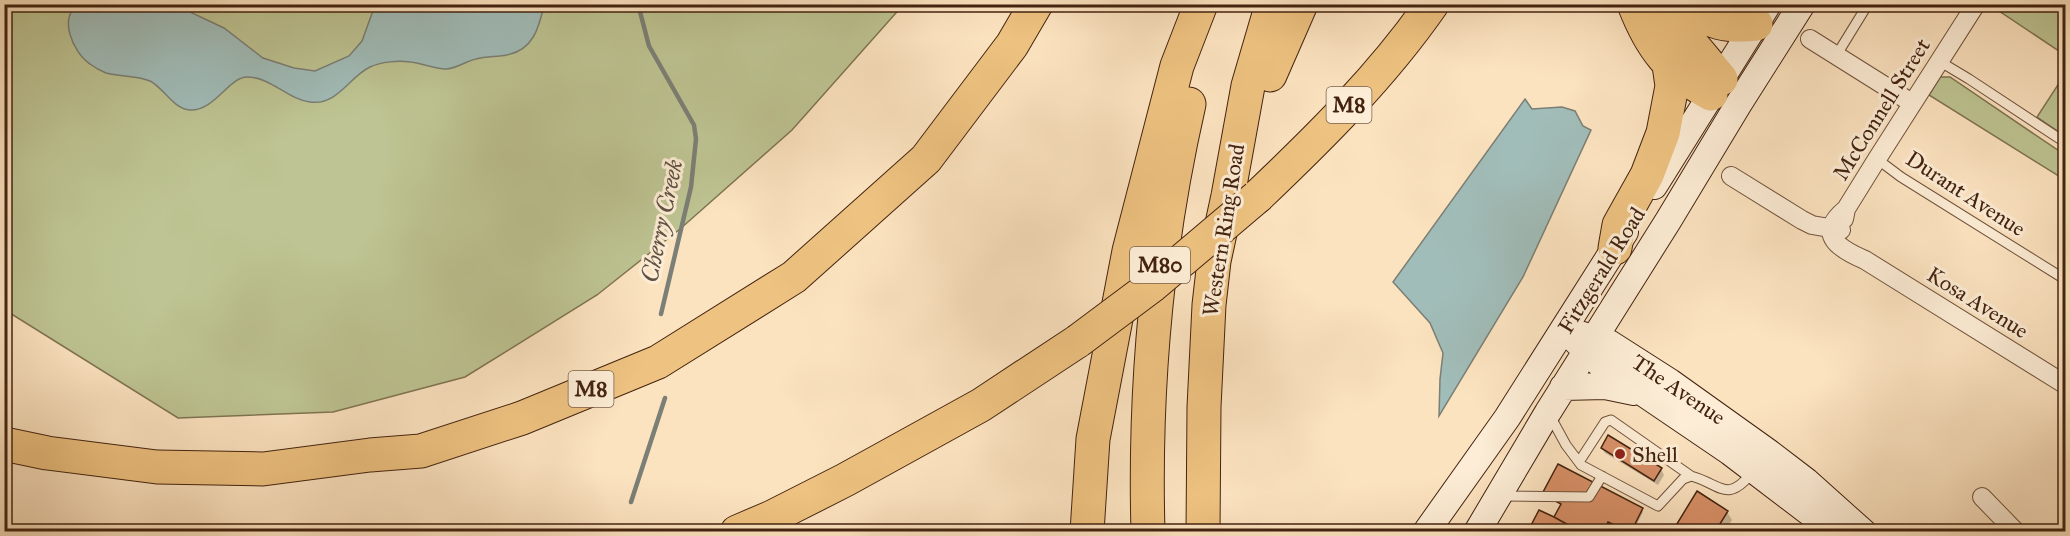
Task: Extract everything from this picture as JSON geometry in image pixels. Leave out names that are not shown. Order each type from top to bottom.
[{"type":"highway","name":"M8","points":[[4,444],[47,453],[157,467],[240,469],[263,469],[421,450],[522,418],[658,362],[794,277],[926,159],[1012,45],[1036,4]]},
{"type":"highway","points":[[1087,531],[1093,439],[1129,251],[1177,66],[1201,4]]},
{"type":"highway","name":"M80","points":[[1148,531],[1152,339],[1161,256],[1181,139],[1197,70],[1216,4]]},
{"type":"highway","name":"Western Ring Road","points":[[1203,531],[1204,407],[1209,305],[1214,261],[1243,196],[1248,86],[1272,4]]},
{"type":"highway","points":[[1243,196],[1252,117],[1301,4]]},
{"type":"highway","name":"M8","points":[[737,531],[845,480],[981,405],[1078,341],[1153,285],[1243,196],[1318,139],[1382,69],[1432,4]]},
{"type":"highway","points":[[1634,4],[1653,46],[1669,65],[1688,81],[1723,93]]},
{"type":"highway","points":[[1667,4],[1675,24],[1723,93]]},
{"type":"highway","points":[[1687,4],[1698,14],[1723,25],[1739,26],[1762,14]]},
{"type":"highway","points":[[1615,248],[1619,225],[1647,175],[1663,133],[1672,87],[1669,65]]},
{"type":"main road","name":"Fitzgerald Road","points":[[1426,531],[1507,418],[1615,248],[1723,93],[1802,4]]},
{"type":"main road","name":"Fitzgerald Road","points":[[1475,531],[1497,499],[1589,344],[1668,221],[1723,93],[1762,14]]},
{"type":"main road","name":"The Avenue","points":[[1565,329],[1589,344],[1599,363],[1643,394],[1762,461],[1806,481],[1863,531]]},
{"type":"main road","name":"The Avenue","points":[[1589,344],[1610,343],[1632,357],[1762,461],[1835,531]]},
{"type":"main road","name":"The Avenue","points":[[1563,387],[1605,386],[1643,394]]},
{"type":"street","name":"McConnell Street","points":[[1837,230],[1846,209],[1976,4]]},
{"type":"street","points":[[1810,39],[1912,103]]},
{"type":"street","points":[[1731,176],[1802,220],[1812,225],[1837,230]]},
{"type":"street","name":"Kosa Avenue","points":[[1837,230],[1865,260],[2066,386]]},
{"type":"street","points":[[1982,497],[2016,531]]},
{"type":"lane","points":[[1836,56],[1868,4]]},
{"type":"lane","points":[[1939,61],[2066,143]]},
{"type":"lane","name":"Durant Avenue","points":[[1877,159],[1900,177],[2066,280]]},
{"type":"lane","points":[[1548,412],[1566,445],[1580,463],[1658,506],[1683,479],[1691,476]]},
{"type":"lane","points":[[1580,463],[1605,422],[1611,420],[1691,476],[1720,489],[1731,491],[1744,483],[1762,461]]},
{"type":"lane","points":[[1497,499],[1589,497],[1602,476]]},
{"type":"green space","points":[[4,5],[903,5],[792,130],[680,229],[597,295],[465,377],[333,412],[178,418],[5,310]]},
{"type":"green space","points":[[1990,5],[2065,5],[2065,55]]},
{"type":"green space","points":[[2065,74],[2065,136],[2037,117]]},
{"type":"green space","points":[[1940,77],[1950,77],[2065,155],[2065,180],[1929,95]]},
{"type":"water","points":[[81,4],[98,9],[111,5],[184,5],[192,13],[224,28],[263,58],[294,68],[315,71],[349,56],[362,41],[375,5],[418,5],[440,11],[452,5],[544,5],[537,30],[529,43],[507,55],[480,58],[446,69],[405,61],[379,64],[362,72],[328,100],[319,102],[294,97],[264,80],[240,78],[207,105],[190,110],[179,106],[150,81],[106,73],[84,59],[73,43],[68,24],[69,16]]},
{"type":"water","points":[[1525,99],[1532,109],[1562,107],[1575,111],[1583,126],[1591,130],[1523,277],[1439,416],[1443,353],[1430,323],[1393,282]]},
{"type":"building","points":[[1608,435],[1662,468],[1654,481],[1601,448]]},
{"type":"building","points":[[1558,464],[1643,508],[1631,532],[1608,522],[1603,532],[1581,532],[1554,517],[1561,504],[1542,494]]},
{"type":"building","points":[[1697,491],[1728,511],[1715,532],[1672,532]]},
{"type":"building","points":[[1539,510],[1554,517],[1581,532],[1528,531]]},
{"type":"waterway","name":"Cherry Creek","points":[[638,4],[649,46],[694,125],[696,139],[691,187],[661,314]]},
{"type":"waterway","name":"Cherry Creek","points":[[631,502],[665,398]]},
{"type":"place","name":"Shell","points":[[1620,454]]}]
